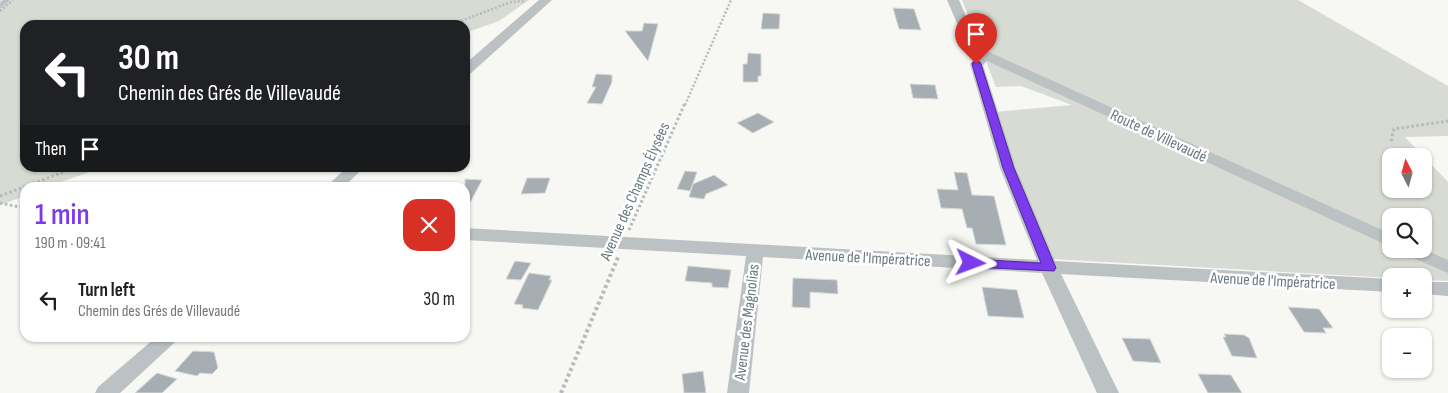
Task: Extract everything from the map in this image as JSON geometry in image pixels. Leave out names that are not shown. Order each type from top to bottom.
[{"type":"street","name":"Route de Villevaudé","points":[[953,0],[975,48],[985,55],[1382,237]]},
{"type":"street","points":[[470,67],[545,1]]},
{"type":"street","points":[[985,55],[976,64],[1008,168],[1049,268],[1108,393]]},
{"type":"street","points":[[340,182],[351,172]]},
{"type":"street","name":"Avenue de l'Impératrice","points":[[470,234],[1382,286]]},
{"type":"street","name":"Avenue des Magnolias","points":[[738,393],[755,251]]},
{"type":"street","points":[[1428,258],[1448,267]]},
{"type":"street","points":[[1432,288],[1448,289]]},
{"type":"street","points":[[106,393],[163,342]]},
{"type":"path","points":[[0,11],[13,0]]},
{"type":"path","name":"Avenue des Champs Élysées","points":[[561,393],[624,242],[731,0]]},
{"type":"path","points":[[463,20],[511,2],[545,1]]},
{"type":"path","points":[[1391,141],[1394,128],[1448,121]]},
{"type":"path","points":[[37,182],[63,172]]},
{"type":"path","points":[[0,196],[20,188]]},
{"type":"path","points":[[0,203],[20,207]]},
{"type":"shaded area","points":[[0,0],[529,0],[499,21],[470,31],[470,20],[20,20],[20,172],[90,172],[61,182],[20,182],[20,198],[0,205]]},
{"type":"shaded area","points":[[962,0],[1298,0],[1448,86],[1448,136],[1405,137],[1415,148],[1382,148],[1382,198],[1432,198],[1432,165],[1448,182],[1448,281],[1432,280],[1432,268],[1382,268],[1382,277],[1051,259],[995,112],[1072,105],[1021,86],[996,87]]},
{"type":"building","points":[[893,8],[914,9],[921,30],[899,29]]},
{"type":"building","points":[[763,13],[780,14],[779,29],[761,29]]},
{"type":"building","points":[[644,23],[658,24],[648,61],[625,31],[642,31]]},
{"type":"building","points":[[748,53],[761,54],[761,76],[758,76],[758,82],[743,82],[743,64],[747,64]]},
{"type":"building","points":[[596,74],[612,75],[612,82],[602,104],[587,103],[596,87],[592,87]]},
{"type":"building","points":[[910,84],[935,85],[938,99],[913,98]]},
{"type":"building","points":[[758,113],[774,122],[753,133],[737,123]]},
{"type":"building","points":[[685,171],[697,172],[690,191],[677,189]]},
{"type":"building","points":[[954,172],[967,173],[972,195],[994,196],[1006,245],[976,244],[972,228],[967,228],[962,209],[941,208],[937,189],[958,190]]},
{"type":"building","points":[[714,175],[728,185],[706,194],[704,199],[689,197],[693,184]]},
{"type":"building","points":[[527,178],[550,178],[545,193],[521,194]]},
{"type":"building","points":[[465,179],[482,180],[470,203],[470,182],[465,182]]},
{"type":"building","points":[[515,261],[531,263],[521,280],[506,279]]},
{"type":"building","points":[[688,266],[731,270],[728,288],[712,287],[712,283],[685,281]]},
{"type":"building","points":[[529,273],[551,276],[549,280],[552,280],[538,310],[522,308],[523,305],[514,304]]},
{"type":"building","points":[[793,278],[837,280],[838,294],[810,292],[810,308],[792,307]]},
{"type":"building","points":[[982,287],[1017,290],[1024,318],[988,316]]},
{"type":"building","points":[[1288,307],[1319,309],[1333,328],[1323,328],[1326,333],[1304,332]]},
{"type":"building","points":[[1224,334],[1244,335],[1249,338],[1257,358],[1232,356],[1223,337],[1226,337]]},
{"type":"building","points":[[1122,338],[1150,339],[1161,363],[1133,361]]},
{"type":"building","points":[[193,351],[214,352],[218,368],[212,374],[200,373],[197,376],[175,371]]},
{"type":"building","points":[[703,371],[706,393],[684,393],[682,374]]},
{"type":"building","points":[[157,373],[177,379],[162,393],[135,393]]},
{"type":"building","points":[[1198,374],[1231,375],[1242,393],[1208,393]]},
{"type":"waterway","points":[[0,6],[7,0]]},
{"type":"route","points":[[971,263],[1049,268],[1008,168],[976,64]]}]
